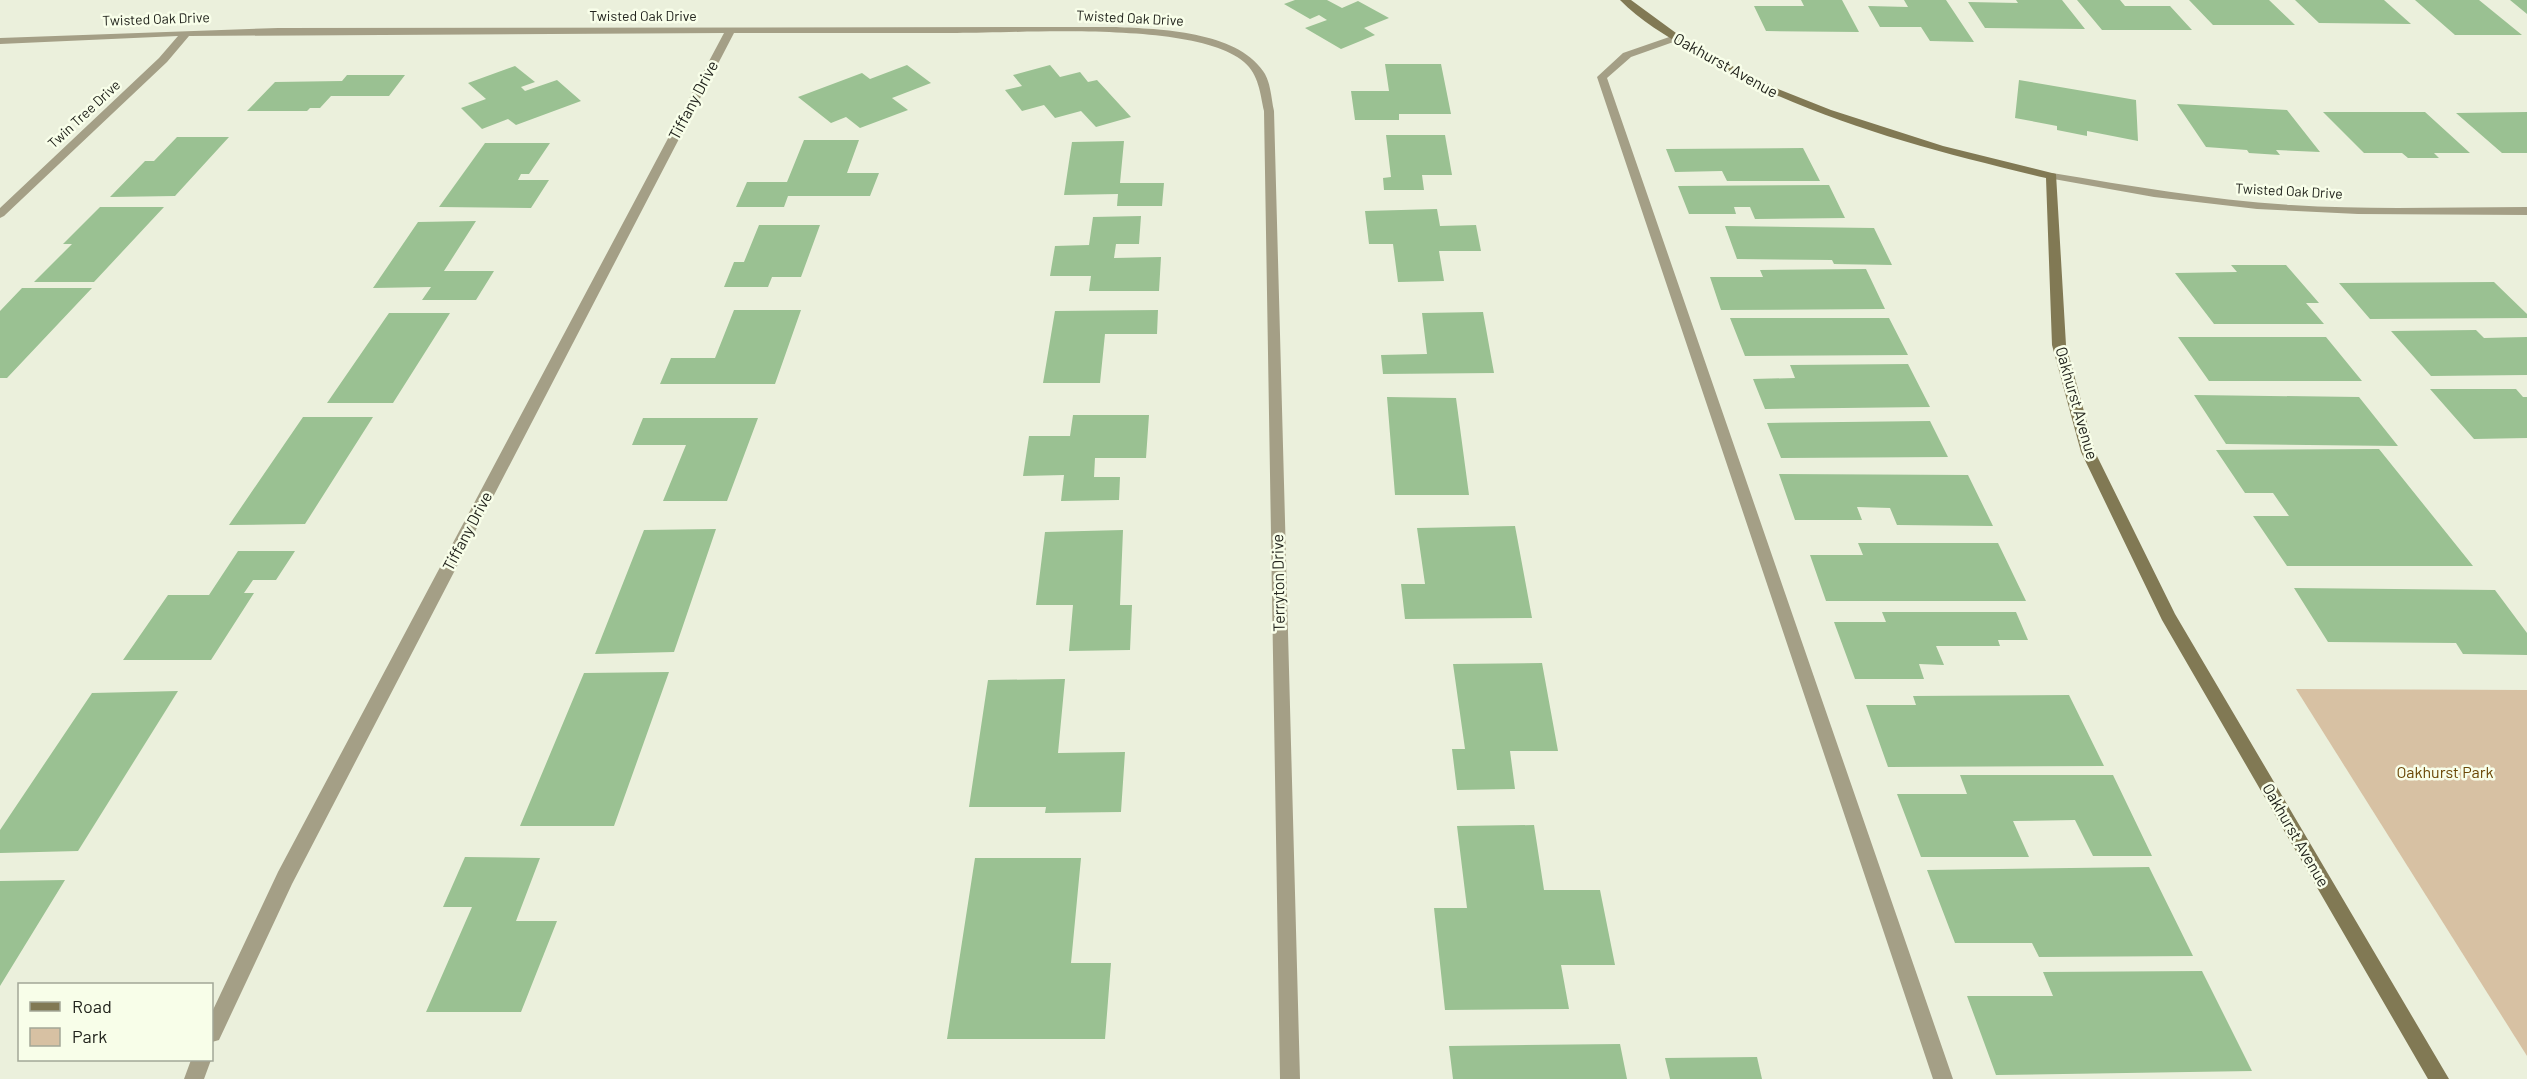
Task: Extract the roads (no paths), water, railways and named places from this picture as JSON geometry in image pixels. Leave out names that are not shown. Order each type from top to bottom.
[{"type":"street","name":"Oakhurst Avenue","points":[[1625,0],[1675,38],[1743,78],[1813,107],[1911,142],[2052,177],[2059,345],[2088,452],[2168,616],[2439,1079]]},
{"type":"street","name":"Twisted Oak Drive","points":[[0,41],[186,33],[1116,30],[1190,36],[1243,56],[1258,72],[1264,88]]},
{"type":"street","name":"Tiffany Drive","points":[[213,1031],[285,878],[730,31]]},
{"type":"street","name":"Twin Tree Drive","points":[[0,214],[163,60],[186,33]]},
{"type":"street","points":[[1675,38],[1627,55],[1602,77],[1943,1079]]},
{"type":"street","name":"Terryton Drive","points":[[1264,88],[1269,111],[1290,1079]]},
{"type":"street","name":"Twisted Oak Drive","points":[[2052,177],[2152,194],[2258,206],[2318,209],[2527,211]]},
{"type":"street","points":[[194,1079],[200,1061]]},
{"type":"park label","name":"Oakhurst Park","points":[[2445,772]]}]
